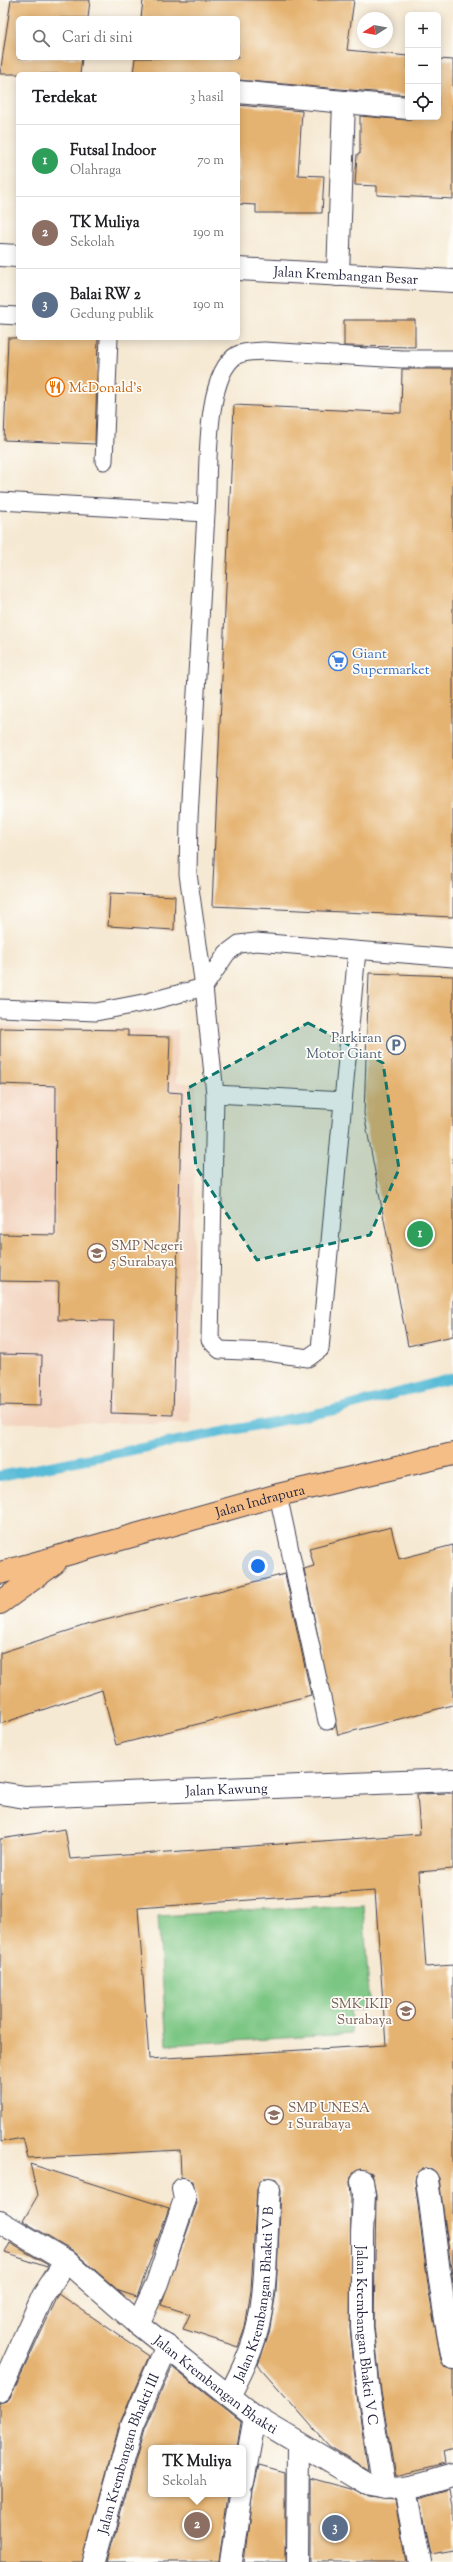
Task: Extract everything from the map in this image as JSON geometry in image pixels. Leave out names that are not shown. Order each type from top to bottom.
[{"type":"main road","name":"Jalan Indrapura","points":[[0,1573],[278,1495],[453,1454]]},
{"type":"main road","points":[[0,1603],[69,1553]]},
{"type":"street","points":[[240,92],[405,108]]},
{"type":"street","points":[[338,275],[344,102]]},
{"type":"street","points":[[0,255],[16,256]]},
{"type":"street","name":"Jalan Krembangan Besar","points":[[240,269],[453,281]]},
{"type":"street","name":"Jalan Kawung","points":[[0,1793],[25,1796],[453,1780]]},
{"type":"street","points":[[427,2180],[434,2224],[444,2313],[453,2358]]},
{"type":"street","name":"Jalan Krembangan Bhakti V C","points":[[362,2181],[364,2195],[362,2233],[362,2327],[369,2394],[395,2489],[420,2562]]},
{"type":"street","points":[[138,2324],[157,2283],[185,2199],[183,2189]]},
{"type":"street","name":"Jalan Krembangan Bhakti V B","points":[[229,2396],[252,2348],[260,2313],[265,2282],[269,2189]]},
{"type":"street","name":"Jalan Krembangan Bhakti","points":[[0,2222],[66,2261],[138,2324],[255,2417],[371,2486],[395,2489]]},
{"type":"street","points":[[0,2391],[43,2296],[66,2261]]},
{"type":"street","name":"Jalan Krembangan Bhakti III","points":[[94,2562],[132,2426],[167,2346]]},
{"type":"street","points":[[246,2466],[255,2417]]},
{"type":"street","points":[[298,2443],[298,2562]]},
{"type":"street","points":[[395,2489],[453,2475]]},
{"type":"street","points":[[231,2562],[241,2497]]},
{"type":"lane","points":[[0,315],[16,316]]},
{"type":"lane","points":[[104,462],[109,340]]},
{"type":"lane","points":[[357,951],[320,1349],[308,1358],[267,1352],[220,1350],[210,1340],[215,1094],[204,987],[188,874],[189,818],[211,408],[216,385],[224,369],[236,356],[246,352],[402,359],[453,359]]},
{"type":"lane","points":[[0,501],[206,513]]},
{"type":"lane","points":[[0,1008],[96,1012],[148,1002],[204,987],[227,953],[239,944],[288,943],[357,951],[453,958]]},
{"type":"lane","points":[[215,1094],[343,1101]]},
{"type":"lane","points":[[278,1495],[327,1721]]},
{"type":"highlighted area","points":[[308,1023],[383,1063],[399,1169],[370,1235],[257,1260],[196,1167],[188,1088]]},
{"type":"shaded area","name":"SMP Negeri 5 Surabaya","points":[[0,1025],[178,1030],[176,1082],[196,1084],[190,1423],[0,1423]]},
{"type":"green space","points":[[363,1904],[370,2009],[350,2010],[352,2034],[167,2045],[158,1916]]},
{"type":"building","points":[[11,0],[90,0],[88,16],[16,16],[16,60],[82,60],[80,72],[16,72],[16,74],[0,74]]},
{"type":"building","points":[[143,0],[354,0],[347,50],[405,56],[405,95],[240,80],[240,72],[133,72],[135,60],[240,60],[240,16],[141,16]]},
{"type":"building","points":[[441,59],[453,60],[453,199],[377,195],[377,186],[355,185],[357,154],[360,154],[360,116],[405,120],[441,120]]},
{"type":"building","points":[[240,105],[302,111],[298,175],[324,176],[322,213],[256,213],[256,205],[240,204]]},
{"type":"building","points":[[344,320],[415,320],[415,347],[344,346]]},
{"type":"building","name":"McDonald's","points":[[8,338],[16,338],[16,340],[98,340],[95,444],[4,440]]},
{"type":"building","name":"Giant Supermarket","points":[[402,369],[453,369],[453,917],[212,906],[234,405],[401,413]]},
{"type":"building","points":[[110,893],[175,896],[174,930],[108,926]]},
{"type":"building","points":[[369,973],[453,976],[453,1336],[408,1346],[364,1114]]},
{"type":"building","name":"SMP Negeri 5 Surabaya","points":[[0,1028],[128,1030],[128,1036],[170,1037],[168,1092],[182,1093],[173,1415],[111,1413],[114,1321],[58,1320],[59,1282],[0,1281],[0,1234],[55,1235],[56,1086],[0,1084]]},
{"type":"building","points":[[0,1354],[42,1355],[41,1406],[0,1405]]},
{"type":"building","points":[[391,1527],[399,1559],[453,1545],[453,1705],[338,1735],[304,1569],[314,1566],[309,1548]]},
{"type":"building","points":[[285,1574],[311,1695],[116,1745],[102,1690],[0,1724],[0,1653],[86,1625]]},
{"type":"building","points":[[453,1793],[453,1869],[419,1872],[426,1967],[453,1965],[453,2283],[439,2178],[432,2169],[425,2168],[416,2175],[415,2181],[429,2293],[441,2360],[444,2367],[453,2370],[453,2449],[443,2452],[445,2464],[395,2476],[381,2392],[374,2326],[376,2196],[372,2173],[360,2169],[351,2176],[350,2182],[350,2328],[357,2396],[368,2470],[329,2446],[258,2365],[269,2333],[276,2292],[281,2190],[276,2179],[264,2178],[257,2188],[251,2290],[245,2328],[238,2347],[183,2329],[190,2314],[161,2305],[197,2203],[193,2181],[181,2177],[180,2150],[28,2158],[23,2138],[0,2142],[0,1839],[65,1829],[70,1859],[420,1834],[417,1794]],"holes":[[[375,1891],[386,2045],[149,2059],[138,1908]]]},
{"type":"building","points":[[30,2164],[169,2208],[137,2297],[119,2291],[72,2250],[23,2221],[38,2195]]},
{"type":"building","points":[[10,2243],[48,2265],[47,2267],[5,2253]]},
{"type":"building","points":[[59,2294],[149,2356],[120,2423],[82,2562],[0,2562],[0,2403],[7,2401],[11,2396]]},
{"type":"building","points":[[172,2367],[241,2422],[237,2445],[148,2445],[148,2497],[228,2497],[219,2562],[107,2562],[144,2430]]},
{"type":"building","points":[[259,2465],[285,2472],[285,2562],[244,2562],[253,2490]]},
{"type":"building","points":[[310,2478],[351,2489],[369,2498],[395,2501],[406,2562],[310,2562]]},
{"type":"building","points":[[450,2489],[453,2507],[453,2550],[430,2554],[419,2498]]},
{"type":"waterway","points":[[0,1476],[334,1410],[453,1378]]},
{"type":"place","name":"McDonald's","points":[[55,387]]},
{"type":"place","name":"Giant Supermarket","points":[[338,661]]},
{"type":"place","name":"Parkiran Motor Giant","points":[[396,1045]]},
{"type":"place","name":"Futsal Indoor","points":[[420,1234]]},
{"type":"place","name":"SMP Negeri 5 Surabaya","points":[[97,1253]]},
{"type":"place","name":"SMK IKIP Surabaya","points":[[406,2011]]},
{"type":"place","name":"SMP UNESA 1 Surabaya","points":[[274,2115]]},
{"type":"place","name":"TK Muliya","points":[[197,2525]]},
{"type":"place","name":"Balai RW 2","points":[[335,2528]]}]
